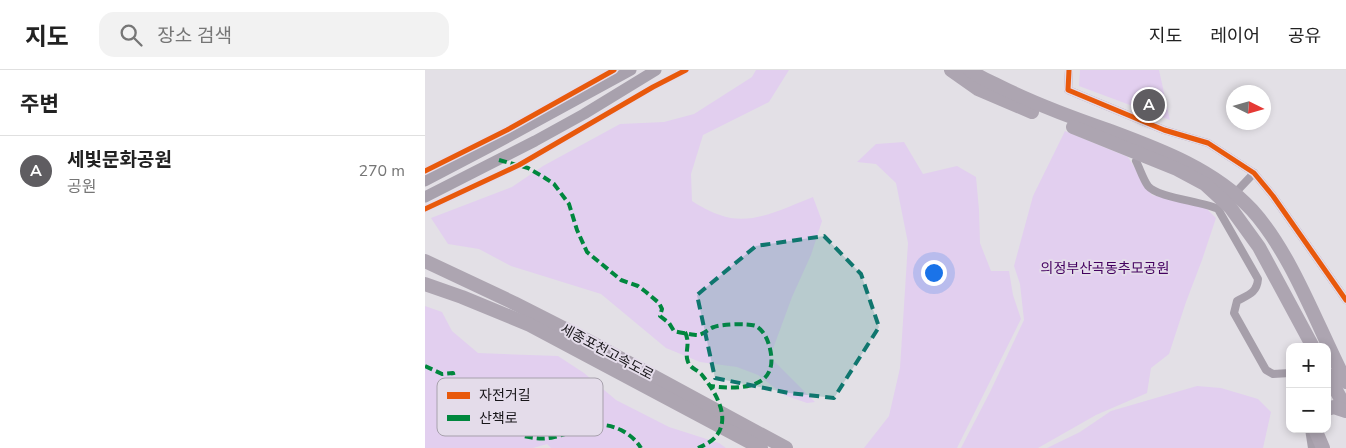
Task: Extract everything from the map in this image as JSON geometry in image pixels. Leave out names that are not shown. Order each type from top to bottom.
[{"type":"highway","points":[[951,70],[978,90],[1177,169],[1205,184],[1230,207],[1259,247],[1311,343]]},
{"type":"highway","points":[[970,70],[1034,104],[1160,150],[1201,170],[1228,189],[1251,210],[1275,241],[1295,278],[1339,379],[1346,410],[1331,408]]},
{"type":"highway","name":"세종포천고속도로","points":[[429,262],[571,332],[786,448]]},
{"type":"highway","name":"세종포천고속도로","points":[[425,284],[530,325],[761,448]]},
{"type":"highway","points":[[1331,396],[1339,379]]},
{"type":"highway","points":[[1317,433],[1323,448]]},
{"type":"main road","points":[[425,181],[631,70]]},
{"type":"main road","points":[[425,198],[584,114],[656,70]]},
{"type":"street","points":[[1069,70],[1068,90],[1164,130],[1208,143],[1254,174],[1273,196],[1346,300]]},
{"type":"street","points":[[1136,161],[1149,186],[1158,193],[1220,208],[1258,279],[1258,286],[1253,293],[1237,301],[1234,313],[1265,370],[1273,374],[1286,373]]},
{"type":"street","points":[[1237,191],[1254,174]]},
{"type":"street","points":[[1310,433],[1312,448]]},
{"type":"highlighted area","points":[[824,236],[861,274],[879,327],[834,398],[789,393],[715,378],[697,295],[756,246]]},
{"type":"green space","points":[[756,70],[789,70],[769,102],[703,135],[691,174],[692,201],[716,214],[744,219],[767,215],[813,197],[822,221],[811,255],[792,297],[770,357],[815,402],[807,403],[784,395],[758,375],[737,367],[700,362],[666,348],[601,294],[511,266],[479,249],[448,244],[431,218],[512,187],[543,166],[620,124],[664,122],[694,114],[752,77]]},
{"type":"green space","points":[[1080,70],[1159,70],[1170,120],[1079,86]]},
{"type":"green space","name":"의정부산곡동추모공원","points":[[1065,131],[1128,157],[1152,195],[1205,207],[1216,218],[1169,354],[1151,368],[1147,393],[1096,415],[1038,448],[961,448],[1024,320],[1020,284],[1014,266],[1033,196]]},
{"type":"green space","points":[[904,142],[923,174],[957,166],[976,177],[980,243],[991,271],[1009,271],[1013,295],[1021,319],[957,448],[864,448],[889,416],[900,368],[908,243],[896,183],[876,164],[857,162],[876,144]]},
{"type":"green space","points":[[425,306],[442,312],[452,331],[478,353],[558,356],[590,378],[437,378],[437,436],[603,436],[603,389],[616,400],[669,427],[719,443],[726,448],[551,448],[547,444],[533,448],[425,448]]},
{"type":"green space","points":[[1197,386],[1221,388],[1258,399],[1271,412],[1263,448],[1047,448],[1080,432],[1111,411]]},
{"type":"marked path","points":[[499,160],[528,168],[554,184],[569,204],[577,230],[587,252],[621,280],[638,286],[659,303],[662,309],[660,316],[669,323],[674,331],[697,335],[718,326],[735,324],[752,325],[761,330],[768,342],[771,360],[770,371],[764,378],[756,384],[746,386],[710,386]]},
{"type":"marked path","points":[[685,332],[687,336],[688,362],[702,375],[711,388],[722,412],[721,428],[717,435],[711,441],[698,448]]},
{"type":"marked path","points":[[425,366],[442,374],[453,373],[454,378]]},
{"type":"marked path","points":[[603,425],[611,426],[630,435],[641,448]]},
{"type":"marked path","points":[[523,436],[538,438],[559,436]]},
{"type":"cycle path","points":[[425,171],[507,130],[614,70]]},
{"type":"cycle path","points":[[425,209],[519,165],[653,87],[686,70]]},
{"type":"cycle path","points":[[1069,70],[1068,90],[1164,130],[1208,143],[1254,173],[1273,196],[1346,300]]},
{"type":"place","name":"세빛문화공원","points":[[1149,105]]}]
